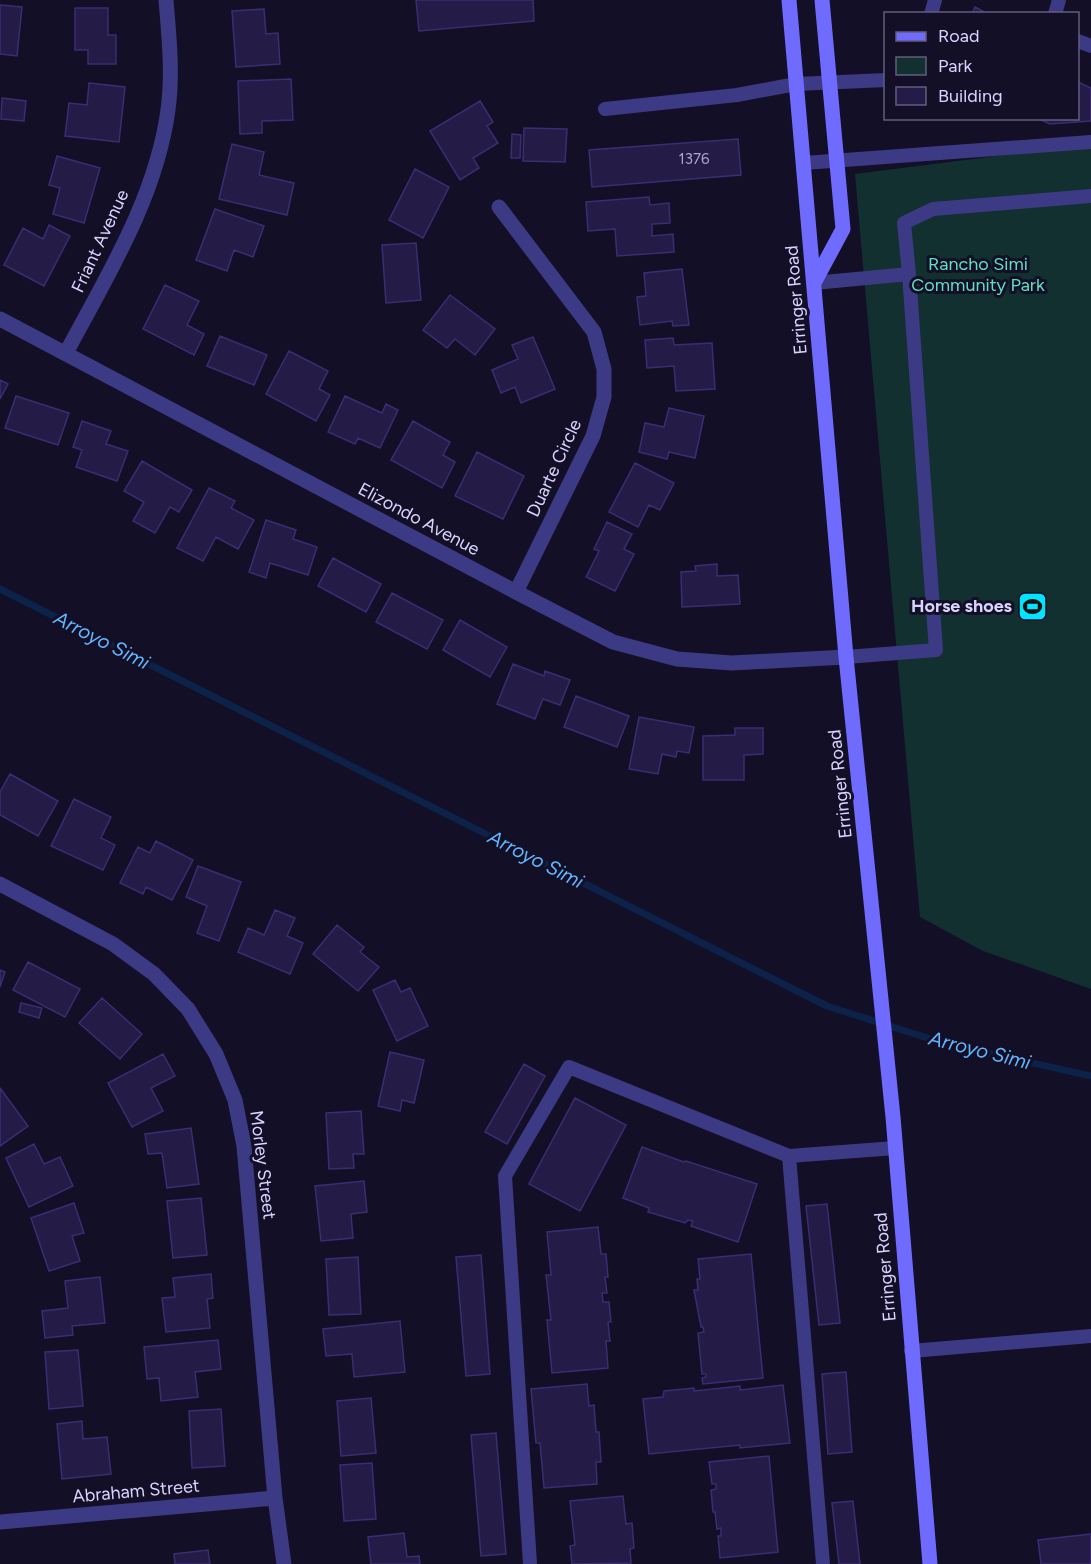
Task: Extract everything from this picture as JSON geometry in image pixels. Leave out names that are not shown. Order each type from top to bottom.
[{"type":"main road","name":"Erringer Road","points":[[789,0],[846,657],[891,1100],[930,1564]]},
{"type":"main road","points":[[814,283],[843,229],[822,0]]},
{"type":"street","name":"Friant Avenue","points":[[66,353],[132,228],[160,152],[168,110],[171,69],[166,0]]},
{"type":"street","name":"Duarte Circle","points":[[499,207],[594,332],[604,369],[604,397],[593,436],[516,592]]},
{"type":"street","name":"Elizondo Avenue","points":[[0,319],[613,642],[677,659],[732,663],[846,657]]},
{"type":"street","name":"Morley Street","points":[[0,884],[113,944],[154,974],[188,1009],[216,1054],[235,1100],[244,1146],[275,1498],[284,1564]]},
{"type":"street","name":"Abraham Street","points":[[0,1522],[275,1498]]},
{"type":"street","points":[[0,1514],[0,1522]]},
{"type":"lane","points":[[605,109],[737,95],[796,84],[884,80]]},
{"type":"lane","points":[[804,163],[1091,142]]},
{"type":"lane","points":[[846,657],[936,650],[904,223],[933,209],[1091,196]]},
{"type":"lane","points":[[814,283],[909,274]]},
{"type":"lane","points":[[530,1564],[505,1176],[569,1067],[789,1156],[895,1148]]},
{"type":"lane","points":[[789,1156],[823,1564]]},
{"type":"lane","points":[[911,1351],[1091,1336]]},
{"type":"green space","name":"Rancho Simi Community Park","points":[[1091,144],[1091,989],[983,951],[920,917],[855,174]]},
{"type":"building","points":[[416,0],[533,0],[534,21],[419,31]]},
{"type":"building","points":[[0,5],[22,7],[17,56],[0,54]]},
{"type":"building","points":[[975,7],[984,12],[973,12]]},
{"type":"building","points":[[75,8],[108,8],[108,35],[116,35],[116,64],[88,64],[88,50],[75,50]]},
{"type":"building","points":[[264,9],[266,34],[278,33],[280,64],[236,67],[232,11]]},
{"type":"building","points":[[291,79],[293,120],[262,121],[262,133],[240,134],[238,81]]},
{"type":"building","points":[[1079,82],[1091,88],[1091,121],[1050,124],[1041,120],[1079,120]]},
{"type":"building","points":[[89,83],[125,87],[119,142],[65,136],[69,103],[87,105]]},
{"type":"building","points":[[2,98],[26,101],[24,121],[1,119]]},
{"type":"building","points":[[480,101],[493,122],[487,126],[498,143],[473,158],[479,168],[460,180],[430,131]]},
{"type":"building","points":[[524,128],[567,129],[565,162],[523,161]]},
{"type":"building","points":[[512,134],[521,135],[520,158],[511,158]]},
{"type":"building","points":[[738,139],[741,175],[592,187],[589,150]]},
{"type":"building","points":[[232,144],[264,152],[259,175],[294,183],[287,215],[219,199]]},
{"type":"building","points":[[57,156],[100,168],[84,223],[53,214],[60,188],[49,185]]},
{"type":"building","points":[[415,169],[449,187],[423,238],[389,220]]},
{"type":"building","points":[[649,197],[650,205],[669,203],[670,223],[652,224],[652,236],[673,234],[674,252],[617,256],[615,229],[588,231],[586,202]]},
{"type":"building","points":[[215,209],[264,226],[253,257],[234,250],[227,271],[196,260]]},
{"type":"building","points":[[49,225],[70,236],[44,286],[4,265],[23,228],[43,239]]},
{"type":"building","points":[[416,243],[421,300],[386,303],[382,245]]},
{"type":"building","points":[[682,269],[689,325],[673,326],[672,321],[640,325],[637,297],[646,296],[644,273]]},
{"type":"building","points":[[165,285],[199,301],[187,325],[204,334],[194,355],[143,329]]},
{"type":"building","points":[[450,295],[495,329],[475,355],[455,339],[447,348],[423,330]]},
{"type":"building","points":[[220,336],[267,355],[254,385],[207,366]]},
{"type":"building","points":[[533,337],[555,389],[521,403],[515,387],[501,393],[492,370],[518,359],[512,345]]},
{"type":"building","points":[[673,338],[674,345],[712,343],[715,389],[676,391],[674,366],[647,368],[645,340]]},
{"type":"building","points":[[289,351],[328,371],[319,389],[330,395],[316,421],[266,394]]},
{"type":"building","points":[[0,380],[8,384],[0,399]]},
{"type":"building","points":[[16,396],[69,413],[58,445],[5,428]]},
{"type":"building","points":[[345,396],[382,413],[386,404],[398,410],[380,448],[358,438],[355,444],[328,432]]},
{"type":"building","points":[[669,408],[704,416],[695,458],[669,452],[667,459],[639,452],[645,423],[664,427]]},
{"type":"building","points":[[82,421],[111,431],[106,444],[128,451],[117,481],[76,467],[82,450],[73,447]]},
{"type":"building","points":[[413,421],[450,442],[443,455],[455,462],[442,488],[391,460]]},
{"type":"building","points":[[477,452],[524,476],[503,519],[455,496]]},
{"type":"building","points":[[142,461],[192,490],[179,512],[170,507],[155,533],[133,521],[144,502],[124,491]]},
{"type":"building","points":[[635,463],[674,483],[660,510],[649,505],[638,527],[609,512]]},
{"type":"building","points":[[209,488],[235,501],[231,508],[254,520],[238,549],[216,537],[203,561],[177,548]]},
{"type":"building","points":[[266,520],[296,530],[293,539],[317,547],[308,575],[270,563],[266,578],[249,572]]},
{"type":"building","points":[[607,522],[632,534],[624,549],[634,554],[615,591],[586,577],[599,551],[594,549]]},
{"type":"building","points":[[333,558],[381,584],[366,612],[318,586]]},
{"type":"building","points":[[717,564],[717,576],[738,575],[740,604],[682,607],[681,572],[696,571],[695,566]]},
{"type":"building","points":[[392,593],[443,620],[427,649],[376,622]]},
{"type":"building","points":[[460,620],[507,647],[490,677],[443,650]]},
{"type":"building","points":[[513,664],[544,676],[545,671],[570,680],[560,705],[543,699],[535,719],[497,704]]},
{"type":"building","points":[[576,696],[629,716],[617,747],[564,727]]},
{"type":"building","points":[[639,717],[694,727],[689,753],[677,751],[676,757],[662,754],[658,774],[629,769]]},
{"type":"building","points":[[735,728],[763,728],[763,754],[744,755],[744,780],[703,780],[703,736],[735,735]]},
{"type":"building","points":[[10,774],[58,801],[38,836],[0,815],[0,792]]},
{"type":"building","points":[[74,799],[111,817],[101,838],[115,845],[103,870],[51,846]]},
{"type":"building","points":[[156,841],[193,860],[172,900],[146,887],[143,894],[120,883],[138,847],[150,853]]},
{"type":"building","points":[[198,866],[241,882],[219,941],[197,933],[207,906],[186,897]]},
{"type":"building","points":[[275,910],[295,918],[287,936],[303,943],[290,974],[238,952],[248,928],[264,935]]},
{"type":"building","points":[[337,925],[364,947],[360,952],[379,967],[358,991],[313,954]]},
{"type":"building","points":[[28,962],[80,989],[65,1017],[13,990]]},
{"type":"building","points":[[0,970],[5,972],[0,987]]},
{"type":"building","points":[[395,980],[401,992],[410,988],[428,1026],[397,1041],[373,990]]},
{"type":"building","points":[[102,998],[142,1034],[120,1059],[79,1023]]},
{"type":"building","points":[[21,1003],[42,1008],[39,1018],[19,1012]]},
{"type":"building","points":[[390,1052],[424,1060],[414,1103],[402,1100],[400,1111],[378,1106]]},
{"type":"building","points":[[163,1054],[175,1076],[151,1088],[163,1111],[132,1127],[108,1083]]},
{"type":"building","points":[[524,1064],[545,1076],[507,1144],[485,1132]]},
{"type":"building","points":[[0,1088],[28,1126],[0,1146]]},
{"type":"building","points":[[575,1098],[626,1125],[580,1211],[529,1184]]},
{"type":"building","points":[[361,1111],[364,1154],[353,1154],[354,1168],[329,1169],[326,1113]]},
{"type":"building","points":[[191,1128],[199,1184],[167,1188],[162,1153],[148,1154],[145,1134]]},
{"type":"building","points":[[34,1144],[44,1164],[60,1157],[73,1186],[29,1207],[6,1158]]},
{"type":"building","points":[[642,1147],[757,1184],[738,1242],[691,1226],[693,1221],[688,1220],[685,1223],[648,1212],[649,1208],[623,1198]]},
{"type":"building","points":[[364,1181],[367,1212],[351,1214],[353,1238],[321,1241],[315,1186]]},
{"type":"building","points":[[201,1198],[207,1255],[173,1258],[167,1201]]},
{"type":"building","points":[[74,1203],[84,1233],[72,1236],[80,1261],[49,1271],[31,1218]]},
{"type":"building","points":[[827,1204],[840,1323],[819,1325],[806,1206]]},
{"type":"building","points":[[598,1227],[601,1254],[606,1254],[608,1277],[605,1277],[607,1293],[602,1293],[603,1302],[609,1302],[611,1322],[608,1322],[610,1341],[606,1341],[608,1368],[552,1373],[547,1320],[551,1320],[546,1275],[551,1275],[547,1232]]},
{"type":"building","points":[[751,1254],[763,1378],[703,1384],[702,1378],[706,1377],[706,1374],[702,1374],[698,1333],[704,1332],[694,1290],[698,1290],[697,1279],[700,1279],[698,1259]]},
{"type":"building","points":[[481,1255],[490,1374],[466,1376],[456,1257]]},
{"type":"building","points":[[358,1257],[361,1314],[329,1315],[326,1259]]},
{"type":"building","points":[[211,1274],[213,1298],[207,1299],[210,1328],[166,1332],[162,1298],[175,1297],[173,1278]]},
{"type":"building","points":[[100,1277],[105,1323],[72,1326],[73,1335],[45,1338],[42,1311],[68,1308],[65,1281]]},
{"type":"building","points":[[400,1321],[405,1372],[354,1377],[352,1354],[326,1356],[323,1329]]},
{"type":"building","points":[[218,1340],[221,1369],[195,1372],[198,1397],[161,1401],[159,1378],[147,1379],[144,1347]]},
{"type":"building","points":[[78,1350],[83,1406],[49,1409],[45,1352]]},
{"type":"building","points":[[846,1372],[852,1452],[828,1454],[822,1374]]},
{"type":"building","points":[[587,1384],[589,1406],[594,1405],[596,1432],[599,1432],[601,1462],[596,1462],[597,1484],[544,1488],[540,1443],[536,1443],[531,1389]]},
{"type":"building","points":[[783,1385],[790,1443],[740,1448],[740,1445],[649,1454],[643,1399],[663,1397],[664,1391],[694,1388],[694,1391],[740,1386],[740,1390]]},
{"type":"building","points":[[371,1398],[376,1453],[341,1456],[337,1401]]},
{"type":"building","points":[[221,1409],[225,1466],[192,1468],[189,1411]]},
{"type":"building","points":[[82,1421],[83,1439],[107,1437],[111,1474],[62,1479],[57,1424]]},
{"type":"building","points":[[496,1433],[506,1554],[481,1556],[471,1435]]},
{"type":"building","points":[[769,1456],[778,1552],[720,1558],[718,1536],[721,1536],[721,1528],[717,1529],[711,1490],[716,1489],[716,1484],[712,1484],[709,1462]]},
{"type":"building","points":[[372,1463],[376,1519],[344,1521],[340,1465]]},
{"type":"building","points":[[623,1496],[626,1524],[632,1523],[634,1548],[630,1549],[631,1563],[572,1564],[570,1546],[575,1545],[570,1501]]},
{"type":"building","points":[[853,1501],[860,1564],[839,1564],[832,1503]]},
{"type":"building","points":[[404,1533],[407,1557],[419,1556],[420,1564],[371,1564],[368,1537]]},
{"type":"building","points":[[1091,1534],[1091,1564],[1041,1564],[1038,1540]]},
{"type":"building","points":[[208,1550],[210,1564],[175,1564],[174,1554]]},
{"type":"waterway","name":"Arroyo Simi","points":[[0,589],[827,1006],[943,1043],[1091,1076]]},
{"type":"place","name":"Horse shoes","points":[[1033,606]]}]
